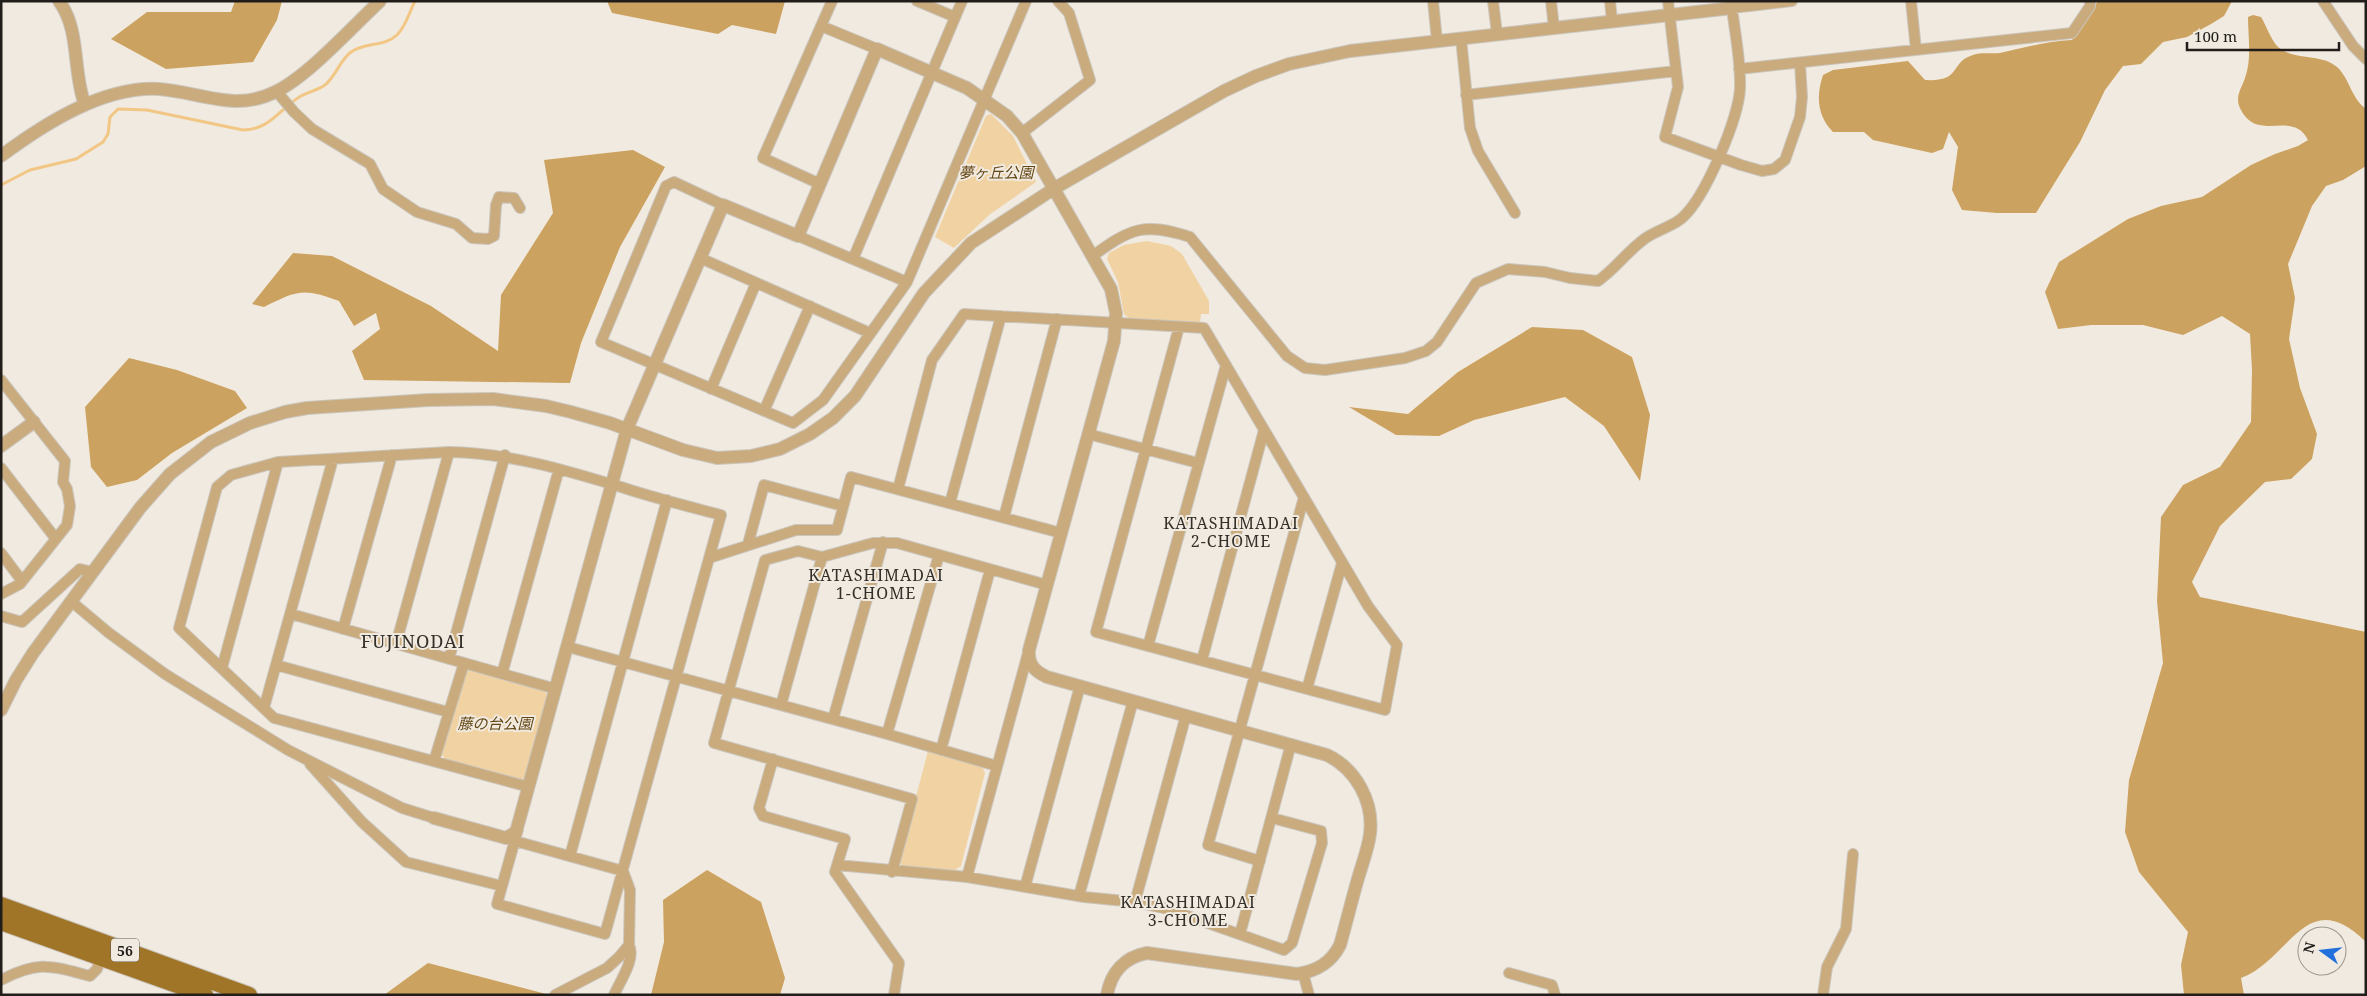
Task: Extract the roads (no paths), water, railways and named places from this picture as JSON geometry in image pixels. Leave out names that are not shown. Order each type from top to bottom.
[{"type":"main road","name":"56","points":[[1,905],[205,995]]},
{"type":"main road","name":"56","points":[[1,922],[102,950],[249,995]]},
{"type":"street","points":[[59,1],[72,27],[80,92],[85,105]]},
{"type":"street","points":[[1,156],[43,128],[103,96],[138,90],[178,91],[211,100],[228,101],[280,95],[380,1]]},
{"type":"street","points":[[820,184],[763,158],[832,1]]},
{"type":"street","points":[[917,1],[955,17]]},
{"type":"street","points":[[852,259],[962,1]]},
{"type":"street","points":[[907,282],[674,182],[666,186],[601,342],[793,423],[823,400],[907,282],[1026,1]]},
{"type":"street","points":[[1022,133],[1090,80],[1069,13],[1058,1]]},
{"type":"street","points":[[1433,1],[1437,41]]},
{"type":"street","points":[[1493,1],[1497,34]]},
{"type":"street","points":[[1551,1],[1554,28]]},
{"type":"street","points":[[1610,1],[1612,21]]},
{"type":"street","points":[[1668,1],[1678,87],[1665,137],[1762,172],[1774,169],[1785,160],[1800,117],[1802,97],[1800,63]]},
{"type":"street","points":[[1,710],[26,664],[150,496],[187,458],[234,430],[285,412],[307,408],[428,400],[493,399],[546,406],[627,429],[683,450],[717,458],[751,456],[780,449],[810,434],[833,418],[855,396],[924,294],[971,243],[1056,188],[1216,96],[1256,76],[1320,56],[1670,15],[1732,5],[1792,1]]},
{"type":"street","points":[[1911,1],[1916,50]]},
{"type":"street","points":[[1739,69],[2072,33],[2090,6],[2090,1]]},
{"type":"street","points":[[2323,1],[2353,46],[2366,59]]},
{"type":"street","points":[[1094,255],[1117,238],[1143,228],[1176,232],[1190,237],[1287,356],[1305,368],[1325,370],[1405,358],[1426,351],[1437,342],[1476,283],[1508,270],[1545,272],[1570,278],[1598,281],[1615,269],[1631,250],[1653,232],[1682,219],[1703,191],[1719,158],[1737,103],[1740,89],[1739,69],[1732,5]]},
{"type":"street","points":[[821,26],[932,72],[984,99],[1007,116],[1022,133],[1056,188],[1112,290],[1115,304],[1116,323],[1114,340],[967,877]]},
{"type":"street","points":[[1461,38],[1470,128],[1478,151],[1515,213]]},
{"type":"street","points":[[798,236],[876,49]]},
{"type":"street","points":[[1466,95],[1676,70]]},
{"type":"street","points":[[280,95],[312,129],[370,164],[383,189],[400,202],[417,212],[456,224],[472,238],[488,239],[494,236],[496,205],[499,197],[514,198],[520,208]]},
{"type":"street","points":[[529,787],[274,718],[179,628],[217,487],[231,475],[278,462],[450,452],[505,455],[612,484],[721,516],[605,934],[497,904],[515,841],[529,787],[568,647],[612,484],[627,429],[723,204]]},
{"type":"street","points":[[700,258],[870,333]]},
{"type":"street","points":[[711,388],[756,283]]},
{"type":"street","points":[[764,411],[810,306]]},
{"type":"street","points":[[898,489],[932,360],[964,314],[1204,328],[1368,606],[1397,645],[1385,710],[1096,632],[1179,327]]},
{"type":"street","points":[[950,503],[1001,316]]},
{"type":"street","points":[[1004,517],[1057,319]]},
{"type":"street","points":[[1148,646],[1226,365]]},
{"type":"street","points":[[1,380],[64,461],[63,482],[67,488],[70,506],[67,525],[22,581],[1,594]]},
{"type":"street","points":[[1,446],[34,422]]},
{"type":"street","points":[[1202,660],[1264,430]]},
{"type":"street","points":[[1088,434],[1198,463]]},
{"type":"street","points":[[396,644],[450,452]]},
{"type":"street","points":[[343,629],[392,455]]},
{"type":"street","points":[[448,659],[505,455]]},
{"type":"street","points":[[264,708],[334,459]]},
{"type":"street","points":[[222,668],[278,462]]},
{"type":"street","points":[[1,468],[56,539]]},
{"type":"street","points":[[502,674],[559,470]]},
{"type":"street","points":[[709,558],[796,530],[836,530],[851,477],[1061,533]]},
{"type":"street","points":[[748,544],[764,485],[843,506]]},
{"type":"street","points":[[1260,861],[1208,845],[1304,497]]},
{"type":"street","points":[[570,856],[667,500]]},
{"type":"street","points":[[833,719],[883,542]]},
{"type":"street","points":[[892,872],[912,799],[714,743],[765,560],[798,551],[822,556],[873,543],[897,543],[1047,585]]},
{"type":"street","points":[[1,553],[22,581]]},
{"type":"street","points":[[887,734],[939,555]]},
{"type":"street","points":[[781,704],[822,556]]},
{"type":"street","points":[[1307,689],[1342,563]]},
{"type":"street","points":[[1,616],[22,622],[80,569],[84,568],[93,572]]},
{"type":"street","points":[[940,750],[990,570]]},
{"type":"street","points":[[72,602],[109,633],[198,696],[306,760],[402,808],[506,838],[514,835],[519,825]]},
{"type":"street","points":[[290,614],[556,689]]},
{"type":"street","points":[[568,647],[781,704],[997,766]]},
{"type":"street","points":[[1029,650],[1030,663],[1039,674],[1327,755],[1343,764],[1362,788],[1368,805],[1370,835],[1340,945],[1333,958],[1303,973],[1289,973],[1148,953],[1130,959],[1118,968],[1111,980],[1108,995]]},
{"type":"street","points":[[434,761],[464,663]]},
{"type":"street","points":[[276,665],[448,712]]},
{"type":"street","points":[[1025,887],[1080,686]]},
{"type":"street","points":[[1079,896],[1132,701]]},
{"type":"street","points":[[1135,902],[1186,715]]},
{"type":"street","points":[[1240,934],[1292,744]]},
{"type":"street","points":[[773,759],[759,808],[763,816],[845,839],[836,872],[899,963],[894,995]]},
{"type":"street","points":[[306,760],[362,822],[406,862],[502,886]]},
{"type":"street","points":[[837,866],[967,877],[1079,896],[1135,902],[1168,909],[1284,950],[1292,943],[1322,842],[1321,831],[1272,818]]},
{"type":"street","points":[[515,841],[622,871]]},
{"type":"street","points":[[1823,995],[1827,967],[1846,929],[1853,854]]},
{"type":"street","points":[[614,995],[628,965],[631,950],[629,945],[630,890],[622,871]]},
{"type":"street","points":[[555,995],[578,985],[607,968],[620,957],[629,945]]},
{"type":"street","points":[[1,980],[24,969],[49,966],[90,976],[97,969],[102,950]]},
{"type":"street","points":[[1303,973],[1309,995]]},
{"type":"street","points":[[1510,973],[1552,985],[1555,995]]},
{"type":"waterway","points":[[1,185],[30,170],[76,159],[103,142],[108,134],[110,117],[118,109],[147,110],[243,130],[260,126],[274,118],[301,96],[325,85],[351,52],[392,39],[397,35],[415,1]]},
{"type":"district","name":"KATASHIMADAI 2-CHOME","points":[[1231,532]]},
{"type":"district","name":"KATASHIMADAI 1-CHOME","points":[[876,584]]},
{"type":"district","name":"FUJINODAI","points":[[413,641]]},
{"type":"district","name":"KATASHIMADAI 3-CHOME","points":[[1188,911]]},
{"type":"park label","name":"夢ヶ丘公園","points":[[996,172]]},
{"type":"park label","name":"藤の台公園","points":[[495,723]]}]
